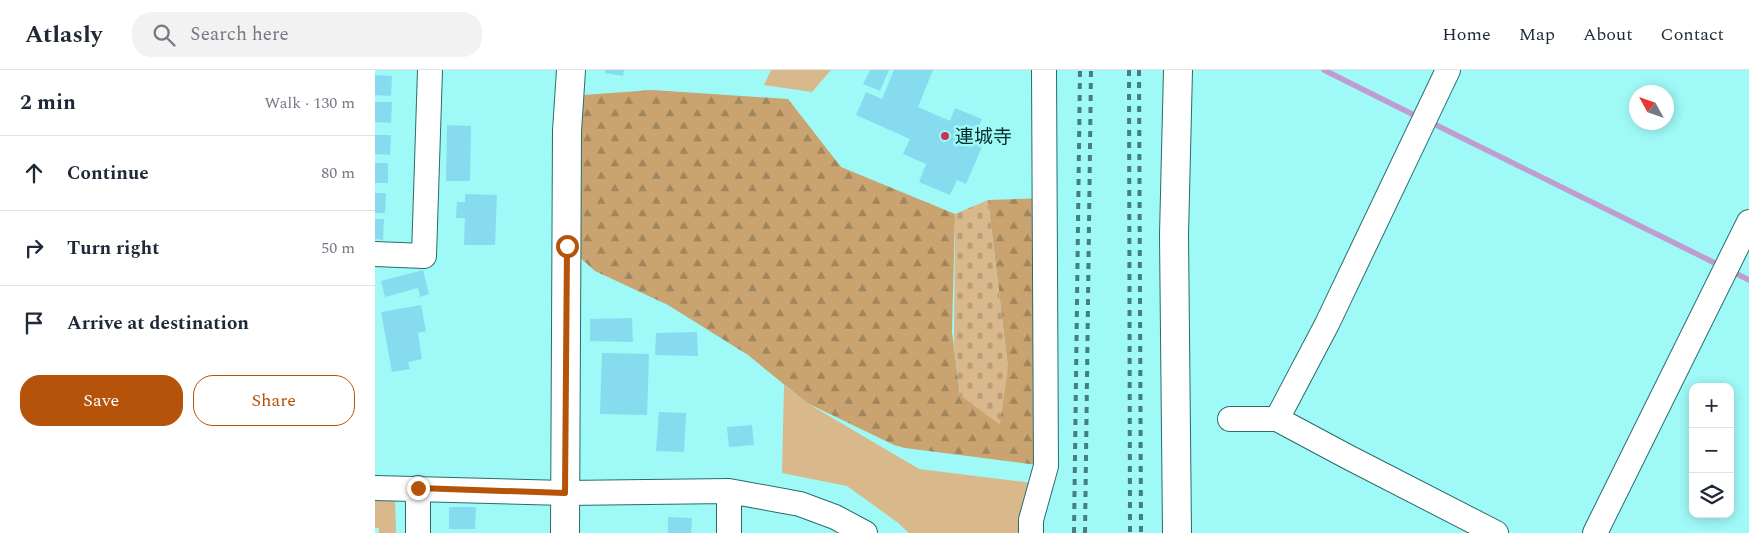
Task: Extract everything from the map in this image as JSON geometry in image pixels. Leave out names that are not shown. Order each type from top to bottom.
[{"type":"street","points":[[375,254],[424,256],[430,70]]},
{"type":"street","points":[[565,533],[567,131],[571,70]]},
{"type":"street","points":[[1031,533],[1031,520],[1046,466],[1044,70]]},
{"type":"street","points":[[1177,533],[1174,235],[1178,70]]},
{"type":"street","points":[[1277,419],[1327,324],[1448,70]]},
{"type":"street","points":[[1595,533],[1749,222]]},
{"type":"street","points":[[1230,419],[1277,419],[1496,533]]},
{"type":"street","points":[[375,488],[565,493],[729,491],[800,504],[835,517],[865,533]]},
{"type":"street","points":[[418,488],[418,533]]},
{"type":"street","points":[[729,491],[729,533]]},
{"type":"green space","points":[[771,70],[831,70],[812,92],[764,85]]},
{"type":"green space","points":[[652,90],[788,99],[841,167],[955,214],[952,332],[960,395],[1008,368],[988,200],[1046,198],[1046,466],[894,445],[807,403],[748,355],[668,305],[595,271],[567,246],[570,96]]},
{"type":"green space","points":[[988,200],[1008,368],[1000,425],[960,395],[954,345],[955,214]]},
{"type":"green space","points":[[784,385],[807,403],[919,469],[1033,483],[1025,533],[909,533],[897,522],[847,486],[782,473]]},
{"type":"green space","points":[[375,501],[395,501],[396,533],[379,533],[379,528],[375,528]]},
{"type":"building","points":[[605,70],[624,70],[623,76],[605,73]]},
{"type":"building","points":[[870,70],[889,70],[880,91],[863,84]]},
{"type":"building","name":"連城寺","points":[[894,70],[933,70],[918,107],[950,121],[955,108],[982,119],[978,128],[988,133],[966,184],[957,180],[950,195],[919,182],[926,164],[903,154],[910,139],[856,115],[866,92],[882,99]]},
{"type":"building","points":[[375,75],[392,76],[391,96],[375,95]]},
{"type":"building","points":[[375,102],[392,102],[391,123],[375,122]]},
{"type":"building","points":[[447,125],[471,126],[470,181],[446,181]]},
{"type":"building","points":[[375,135],[391,135],[390,155],[375,154]]},
{"type":"building","points":[[375,163],[388,163],[388,183],[375,183]]},
{"type":"building","points":[[375,193],[386,193],[385,213],[375,213]]},
{"type":"building","points":[[465,194],[497,195],[495,245],[464,245],[465,218],[456,218],[457,202],[465,202]]},
{"type":"building","points":[[375,219],[384,219],[383,240],[375,239]]},
{"type":"building","points":[[423,270],[429,294],[420,297],[418,288],[385,297],[381,281]]},
{"type":"building","points":[[421,305],[426,331],[418,333],[422,359],[408,362],[410,369],[392,372],[381,312]]},
{"type":"building","points":[[632,318],[633,342],[590,341],[590,319]]},
{"type":"building","points":[[697,332],[698,356],[655,355],[656,333]]},
{"type":"building","points":[[602,353],[649,354],[647,415],[600,414]]},
{"type":"building","points":[[659,412],[686,413],[684,452],[656,451]]},
{"type":"building","points":[[752,425],[754,445],[729,447],[727,427]]},
{"type":"building","points":[[449,507],[476,507],[475,529],[449,529]]},
{"type":"building","points":[[668,517],[692,518],[691,533],[668,533]]},
{"type":"waterway","points":[[1324,70],[1420,118]]},
{"type":"waterway","points":[[1432,123],[1721,266]]},
{"type":"waterway","points":[[1737,274],[1749,280]]},
{"type":"railway","points":[[1074,533],[1080,70]]},
{"type":"railway","points":[[1085,533],[1091,70]]},
{"type":"railway","points":[[1129,70],[1130,533]]},
{"type":"railway","points":[[1139,70],[1141,533]]},
{"type":"place","name":"連城寺","points":[[945,136]]},
{"type":"route","points":[[418,488],[565,493],[567,246]]}]
